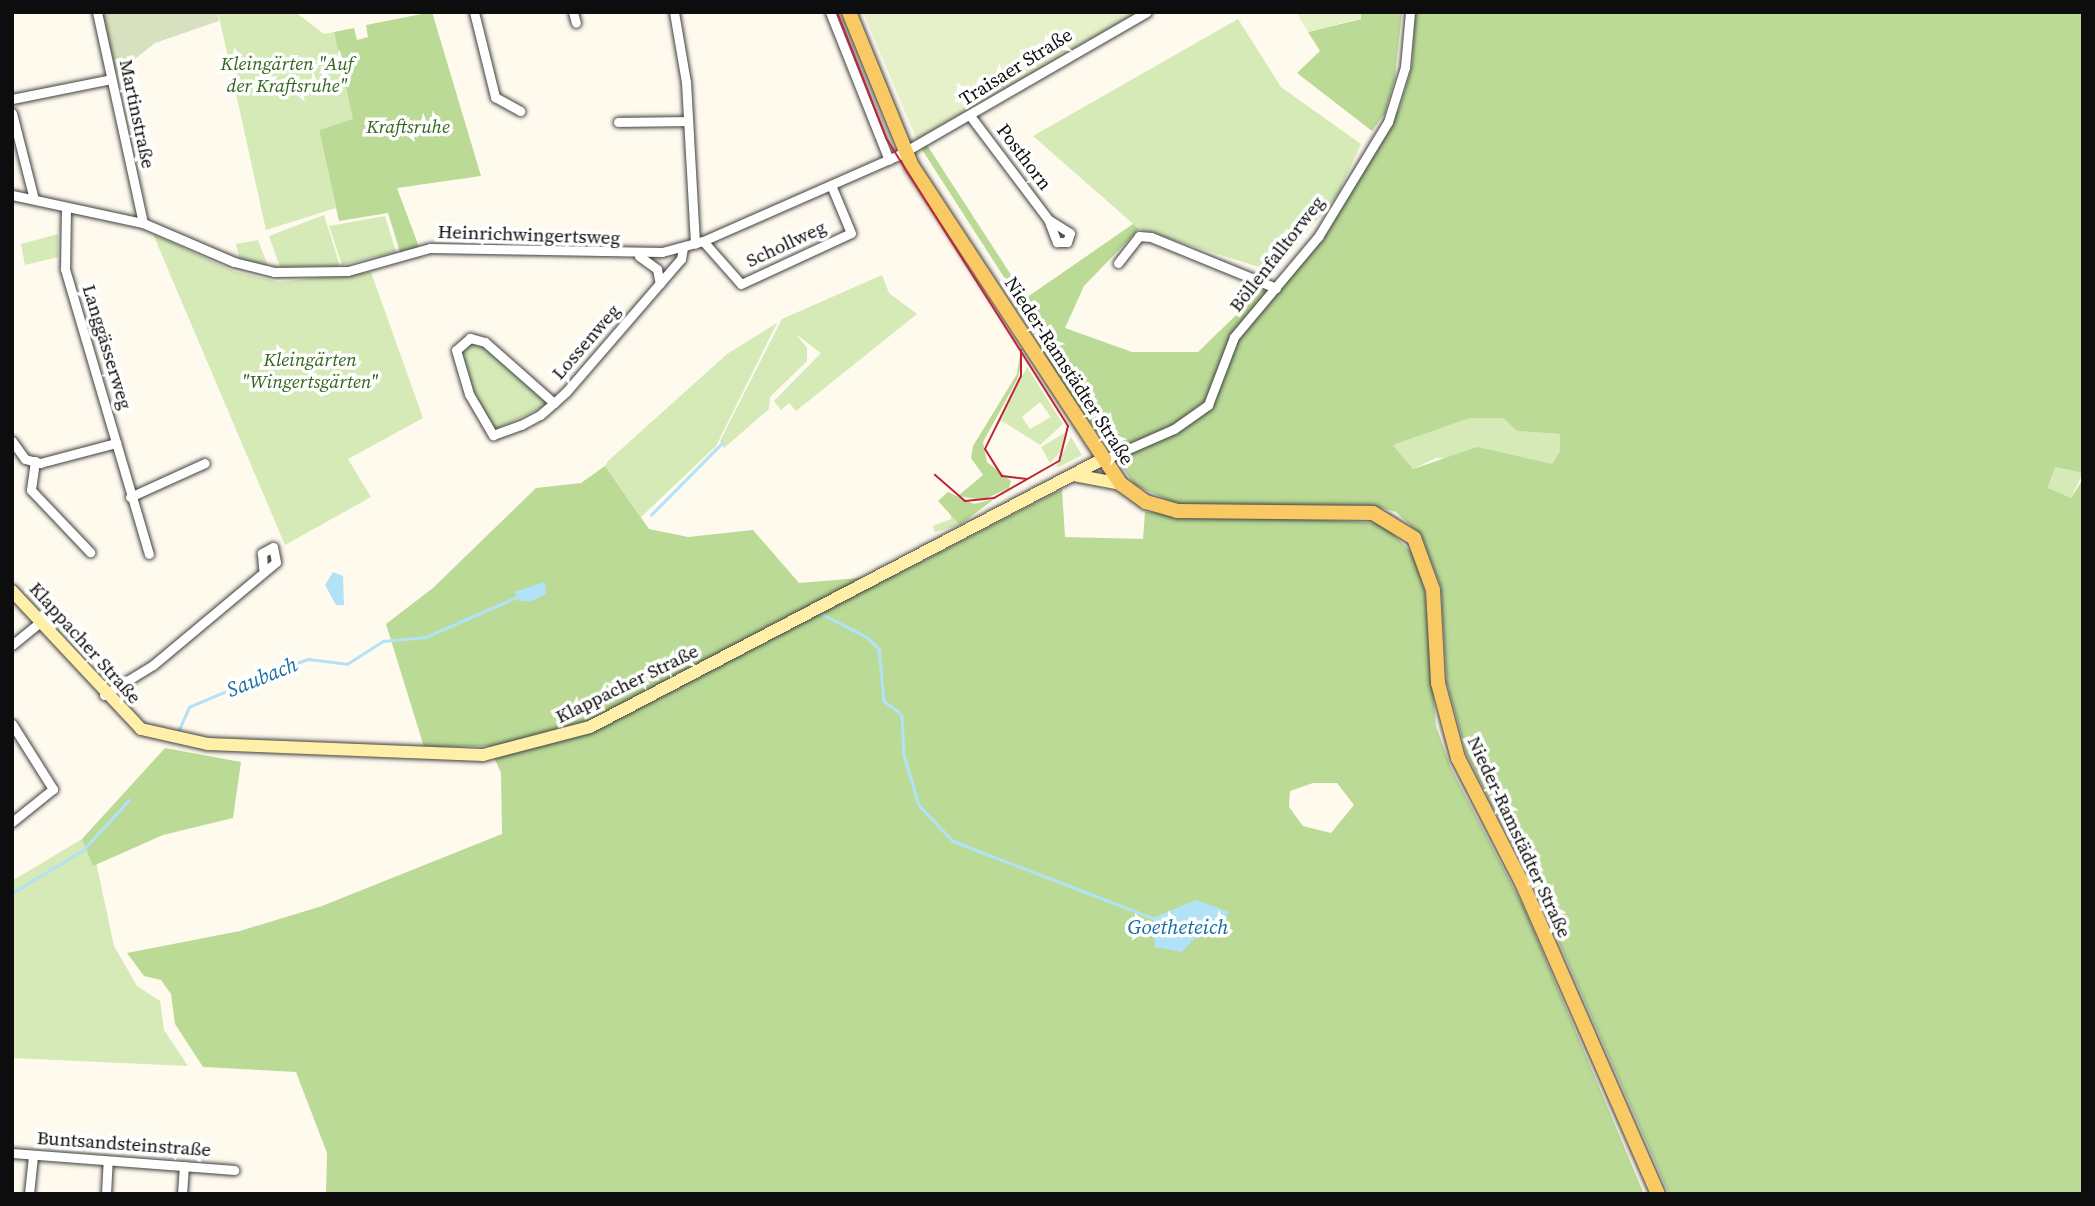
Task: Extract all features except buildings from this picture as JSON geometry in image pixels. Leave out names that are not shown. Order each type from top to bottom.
[{"type":"main road","name":"Nieder-Ramstädter Straße","points":[[849,12],[904,150],[1101,460],[1121,484],[1146,502],[1177,511],[1373,513],[1414,538],[1433,590],[1438,682],[1458,758],[1523,884],[1658,1194]]},
{"type":"main road","name":"Klappacher Straße","points":[[12,591],[104,695],[141,729],[208,744],[461,756],[538,745],[590,727],[1101,460]]},
{"type":"main road","points":[[1066,476],[1121,484]]},
{"type":"street","name":"Martinstraße","points":[[97,12],[143,223]]},
{"type":"street","points":[[474,12],[495,97],[520,111]]},
{"type":"street","points":[[573,12],[576,23]]},
{"type":"street","points":[[674,12],[688,121],[699,242]]},
{"type":"street","points":[[830,12],[889,160]]},
{"type":"street","name":"Traisaer Straße","points":[[904,150],[971,117],[1147,12]]},
{"type":"street","name":"Böllenfalltorweg","points":[[1101,460],[1174,429],[1208,405],[1234,337],[1330,218],[1395,108],[1410,12]]},
{"type":"street","points":[[12,99],[111,79]]},
{"type":"street","points":[[12,113],[33,200]]},
{"type":"street","name":"Posthorn","points":[[971,117],[1048,219]]},
{"type":"street","points":[[618,122],[688,121]]},
{"type":"street","name":"Heinrichwingertsweg","points":[[12,195],[143,223],[234,262],[274,272],[348,271],[430,248],[639,256],[683,248],[889,160],[904,150]]},
{"type":"street","name":"Schollweg","points":[[699,242],[741,284],[851,233],[831,185]]},
{"type":"street","name":"Langgässerweg","points":[[66,207],[65,269],[130,497],[149,554]]},
{"type":"street","points":[[1118,262],[1139,236],[1151,237],[1276,288]]},
{"type":"street","name":"Lossenweg","points":[[554,403],[485,342],[461,342],[461,372],[493,435],[554,403],[660,284],[683,248]]},
{"type":"street","name":"Heinrichwingertsweg","points":[[639,256],[657,269],[660,284]]},
{"type":"street","points":[[12,441],[35,461]]},
{"type":"street","points":[[35,461],[116,443]]},
{"type":"street","points":[[35,461],[32,490],[90,552]]},
{"type":"street","points":[[130,497],[205,463]]},
{"type":"street","points":[[104,695],[153,666],[263,568]]},
{"type":"street","points":[[12,645],[40,622]]},
{"type":"street","points":[[12,724],[54,789],[12,822]]},
{"type":"street","name":"Buntsandsteinstraße","points":[[12,1153],[234,1170]]},
{"type":"street","points":[[29,1194],[33,1155]]},
{"type":"street","points":[[106,1194],[108,1161]]},
{"type":"street","points":[[182,1194],[184,1166]]},
{"type":"green space","points":[[102,12],[218,12],[219,21],[155,43],[116,74]]},
{"type":"green space","name":"Kleingärten \"Auf der Kraftsruhe\"","points":[[218,12],[295,12],[324,34],[334,32],[354,119],[319,130],[336,208],[266,230]]},
{"type":"green space","name":"Kraftsruhe","points":[[432,12],[481,176],[397,188],[419,247],[400,252],[388,213],[339,221],[319,130],[353,119],[334,32],[354,28],[357,40],[368,37],[366,25]]},
{"type":"green space","points":[[863,12],[1149,12],[919,145]]},
{"type":"green space","points":[[1296,12],[1360,12],[1361,18],[1308,32]]},
{"type":"green space","points":[[1360,12],[1402,12],[1395,78],[1385,113],[1372,131],[1297,73],[1320,51],[1308,32],[1361,19]]},
{"type":"green space","points":[[1415,12],[2083,12],[2083,473],[2055,467],[2048,488],[2071,498],[2083,479],[2083,1194],[1669,1194],[1539,897],[1467,755],[1447,683],[1441,587],[1422,536],[1396,512],[1371,505],[1179,505],[1135,485],[1069,393],[1039,345],[1045,341],[919,145],[925,142],[1026,298],[1133,224],[1139,229],[1084,286],[1065,328],[1132,352],[1198,352],[1262,290],[1278,294],[1323,235],[1400,107],[1412,65]],"holes":[[[1470,418],[1503,418],[1517,431],[1560,434],[1560,451],[1552,464],[1477,447],[1413,469],[1393,445]]]},
{"type":"green space","points":[[1238,19],[1281,87],[1361,144],[1338,194],[1274,272],[1139,229],[1033,136]]},
{"type":"green space","points":[[324,215],[340,266],[280,267],[269,236]]},
{"type":"green space","points":[[385,216],[396,252],[342,265],[329,226]]},
{"type":"green space","points":[[58,234],[58,257],[25,265],[21,244]]},
{"type":"green space","name":"Kleingärten \"Wingertsgärten\"","points":[[153,234],[233,271],[279,282],[371,272],[423,418],[348,459],[371,497],[285,545]]},
{"type":"green space","points":[[258,240],[268,266],[240,260],[236,244]]},
{"type":"green space","points":[[882,275],[889,293],[917,314],[796,411],[789,403],[781,410],[774,401],[821,353],[796,334],[807,348],[807,361],[770,397],[769,409],[724,448],[720,441],[782,319]]},
{"type":"green space","points":[[777,323],[716,446],[641,517],[605,466],[608,461],[727,354]]},
{"type":"green space","points":[[469,341],[484,345],[550,403],[494,431],[473,396],[459,350]]},
{"type":"green space","points":[[1020,355],[1021,366],[1017,380],[983,442],[987,462],[1011,481],[1009,488],[983,500],[958,496],[983,475],[971,458],[973,446],[1017,374]]},
{"type":"green space","points":[[1027,367],[1063,424],[1040,445],[1002,421],[997,425]],"holes":[[[1040,402],[1051,417],[1030,429],[1022,417]]]},
{"type":"green space","points":[[1470,418],[1503,418],[1517,431],[1560,434],[1560,451],[1552,464],[1436,458],[1413,469],[1393,445]]},
{"type":"green space","points":[[1065,433],[1060,452],[1050,463],[1041,447]]},
{"type":"green space","points":[[1071,437],[1082,455],[1056,466]]},
{"type":"green space","points":[[605,466],[649,529],[688,537],[753,530],[799,583],[896,575],[1062,489],[1065,537],[1143,539],[1145,512],[1382,523],[1415,556],[1425,593],[1436,726],[1451,768],[1524,908],[1644,1194],[326,1194],[327,1153],[296,1072],[203,1067],[175,1024],[171,994],[161,980],[144,976],[127,953],[240,931],[322,906],[502,834],[501,773],[489,746],[424,747],[386,624],[433,588],[536,488],[581,483]],"holes":[[[1313,783],[1337,783],[1354,805],[1331,833],[1303,826],[1289,807],[1290,791]]]},
{"type":"green space","points":[[2055,467],[2083,473],[2071,498],[2048,489]]},
{"type":"green space","points":[[948,492],[974,504],[994,499],[960,525],[938,501]]},
{"type":"green space","points":[[951,509],[960,525],[935,532],[933,526],[951,519]]},
{"type":"green space","points":[[165,748],[241,762],[233,818],[163,835],[93,866],[82,839]]},
{"type":"green space","points":[[82,839],[96,862],[114,946],[137,986],[160,1001],[164,1030],[188,1066],[12,1058],[12,881]]},
{"type":"water","points":[[333,572],[343,576],[344,605],[336,605],[325,585]]},
{"type":"water","points":[[545,582],[546,594],[532,601],[520,601],[514,592]]},
{"type":"water","name":"Goetheteich","points":[[1196,900],[1229,912],[1224,921],[1205,929],[1181,952],[1155,947],[1153,918]]},
{"type":"waterway","points":[[651,515],[722,443]]},
{"type":"waterway","name":"Saubach","points":[[178,732],[189,707],[269,673],[308,659],[347,664],[383,641],[426,637],[517,597]]},
{"type":"waterway","points":[[820,613],[867,637]]},
{"type":"waterway","points":[[868,638],[879,649],[884,701],[899,712]]},
{"type":"waterway","points":[[902,715],[904,755],[919,805],[953,841],[1153,918]]},
{"type":"waterway","name":"Saubach","points":[[12,893],[82,851],[129,800]]},
{"type":"tram line","points":[[837,12],[886,138],[1068,426],[1059,461],[994,498],[965,501],[935,475]]},
{"type":"tram line","points":[[1021,350],[1021,376],[985,449],[1002,476],[1027,479]]}]
